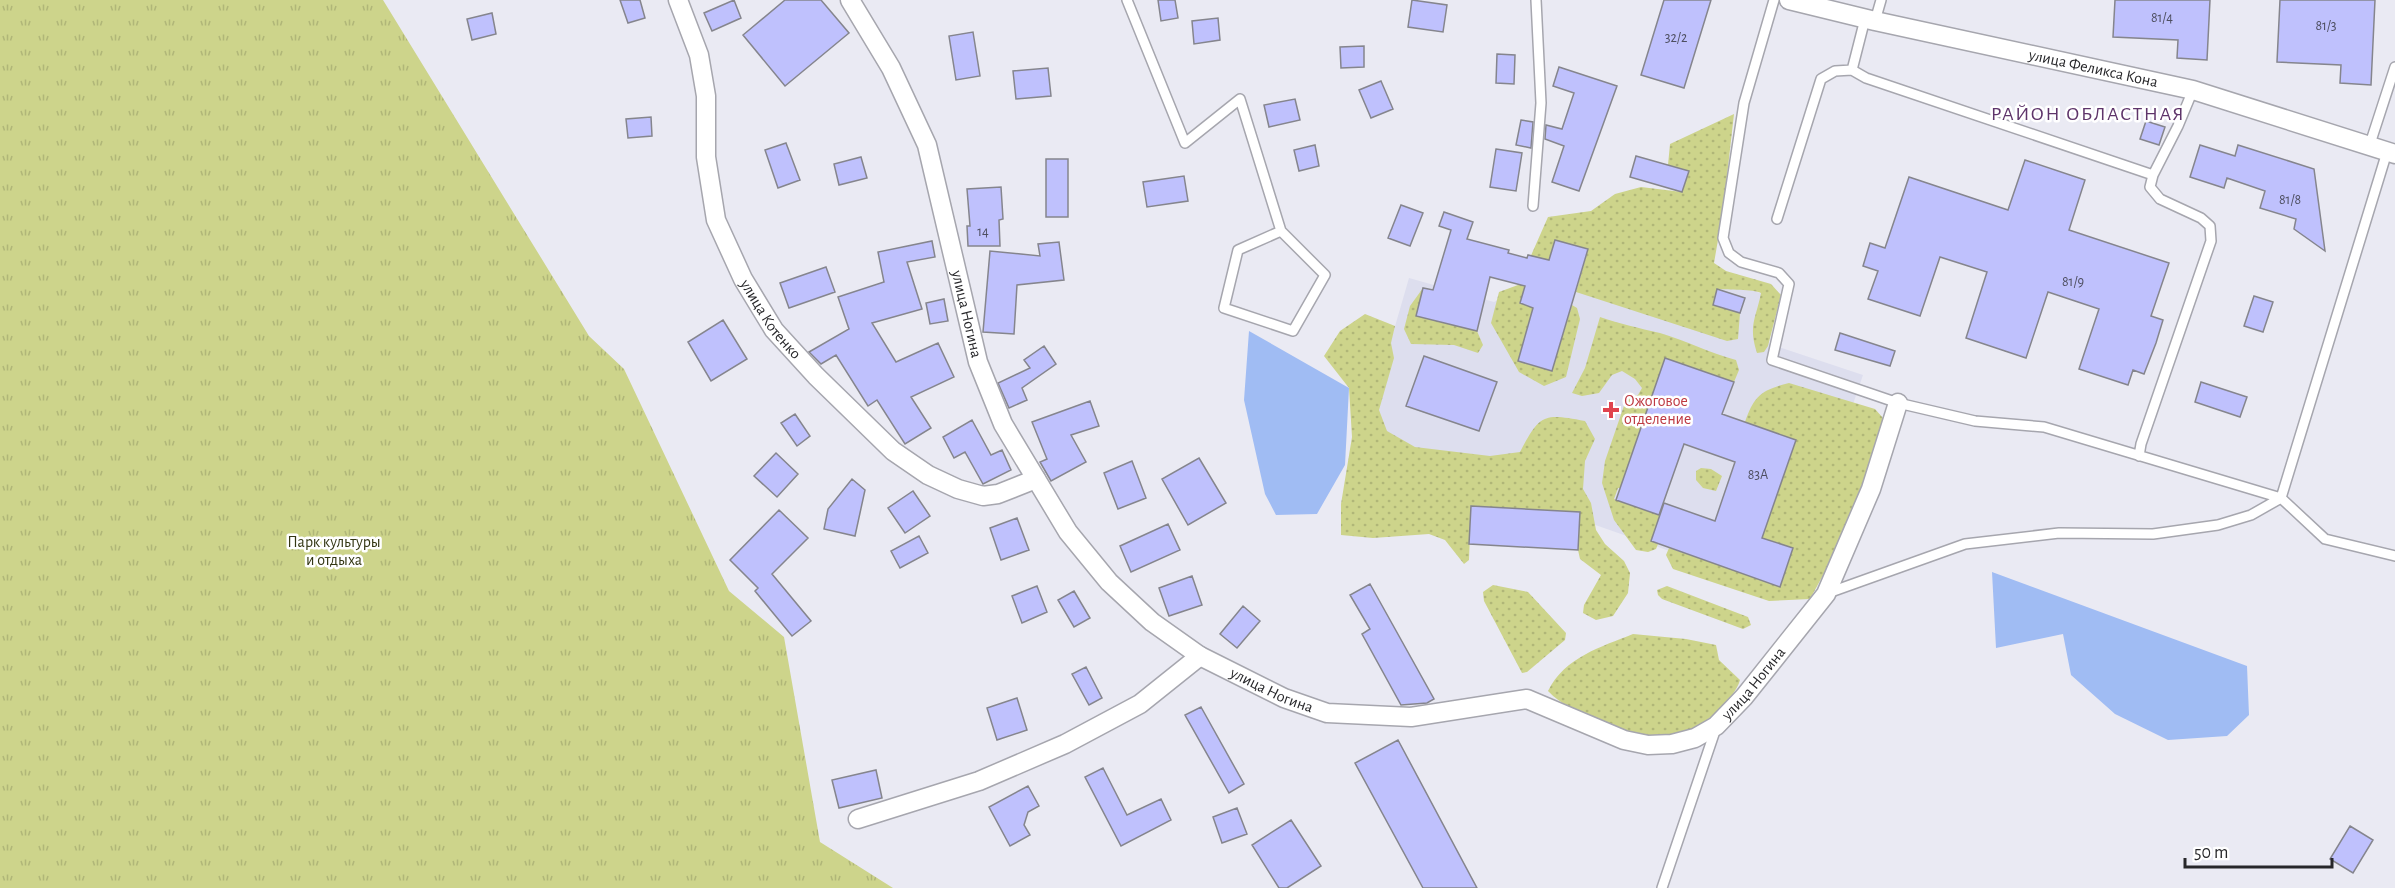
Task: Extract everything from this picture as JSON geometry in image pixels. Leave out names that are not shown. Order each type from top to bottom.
[{"type":"street","name":"улица Котенко","points":[[678,0],[699,55],[706,96],[706,157],[716,220],[743,279],[774,330],[816,376],[893,451],[928,475],[958,489],[983,496],[998,494],[1036,479]]},
{"type":"street","name":"улица Ногина","points":[[849,0],[891,68],[927,145],[978,362],[1003,423],[1068,532],[1109,582],[1152,622],[1200,656],[1284,698],[1327,713],[1411,717],[1527,699],[1624,740],[1648,745],[1672,744],[1695,738],[1716,726],[1744,697],[1826,594],[1871,489],[1898,403]]},
{"type":"street","name":"улица Феликса Кона","points":[[1789,0],[1870,20],[2193,90],[2391,153]]},
{"type":"street","points":[[858,819],[979,781],[1065,744],[1140,704],[1200,656]]},
{"type":"lane","points":[[1127,0],[1185,143],[1240,99],[1281,231],[1325,275],[1293,331],[1224,308],[1238,250],[1281,231]]},
{"type":"lane","points":[[1533,206],[1541,103],[1536,0]]},
{"type":"lane","points":[[1774,0],[1744,103],[1723,238],[1729,253],[1741,262],[1779,273],[1789,284],[1772,360],[1898,403],[1975,421],[2044,427],[2281,498],[2325,539],[2395,556]]},
{"type":"lane","points":[[1852,70],[1870,20],[1881,0]]},
{"type":"lane","points":[[2369,147],[2395,67]]},
{"type":"lane","points":[[1777,219],[1821,79],[1835,71],[1852,70],[1866,78],[2153,175]]},
{"type":"lane","points":[[2139,456],[2140,444],[2211,241],[2210,226],[2201,218],[2160,199],[2150,187],[2153,175],[2193,90]]},
{"type":"lane","points":[[1826,594],[1965,544],[2059,532],[2153,534],[2218,525],[2251,514],[2281,498],[2391,153]]},
{"type":"lane","points":[[1662,888],[1716,726]]},
{"type":"shaded area","name":"Ожоговое отделение","points":[[1551,216],[1776,299],[1764,342],[1863,375],[1853,404],[1806,599],[1584,521],[1585,508],[1379,434],[1369,416],[1409,278],[1494,302],[1521,287]]},
{"type":"green space","name":"Парк культуры и отдыха","points":[[0,0],[383,0],[589,336],[624,369],[729,591],[784,637],[820,842],[893,888],[0,888]]},
{"type":"green space","points":[[1734,114],[1723,211],[1714,263],[1726,271],[1771,284],[1781,295],[1768,346],[1764,352],[1757,353],[1753,335],[1761,293],[1717,289],[1713,305],[1740,313],[1738,339],[1727,341],[1576,292],[1588,250],[1555,240],[1542,282],[1525,286],[1520,303],[1533,308],[1518,361],[1552,371],[1572,305],[1577,308],[1580,319],[1566,377],[1544,386],[1519,372],[1491,323],[1499,292],[1518,285],[1548,217],[1591,211],[1615,194],[1641,187],[1682,192],[1688,172],[1668,165],[1670,144]]},
{"type":"green space","points":[[1423,288],[1416,316],[1477,331],[1483,345],[1478,353],[1454,345],[1411,344],[1404,329],[1410,306]]},
{"type":"green space","points":[[1365,314],[1395,326],[1391,343],[1394,358],[1379,410],[1387,431],[1415,447],[1490,456],[1520,452],[1538,423],[1544,419],[1560,417],[1585,421],[1595,439],[1585,461],[1583,489],[1591,503],[1596,530],[1605,544],[1624,561],[1630,573],[1628,593],[1613,616],[1596,620],[1583,613],[1584,605],[1601,575],[1580,559],[1578,550],[1580,512],[1471,506],[1469,560],[1464,564],[1445,540],[1429,534],[1373,538],[1341,535],[1341,504],[1352,437],[1349,388],[1324,356],[1340,331]]},
{"type":"green space","points":[[1600,317],[1660,333],[1736,360],[1739,370],[1734,382],[1665,359],[1620,488],[1614,499],[1660,515],[1651,541],[1658,544],[1656,549],[1648,552],[1636,550],[1614,520],[1602,483],[1605,461],[1627,397],[1638,395],[1642,388],[1635,379],[1622,371],[1612,375],[1599,393],[1582,396],[1572,393],[1585,368]]},
{"type":"green space","points":[[1789,383],[1875,409],[1883,418],[1883,428],[1838,548],[1810,599],[1769,601],[1673,569],[1666,555],[1669,548],[1780,586],[1793,548],[1762,538],[1796,440],[1745,422],[1755,400],[1760,395],[1772,388]]},
{"type":"green space","points":[[1701,468],[1711,469],[1722,476],[1716,491],[1703,488],[1696,480],[1696,471]]},
{"type":"green space","points":[[1493,585],[1528,592],[1566,633],[1565,640],[1527,672],[1522,673],[1484,601],[1483,592]]},
{"type":"green space","points":[[1667,586],[1748,617],[1751,625],[1743,629],[1662,599],[1657,590]]},
{"type":"green space","points":[[1633,634],[1686,639],[1716,645],[1719,660],[1740,680],[1737,688],[1722,706],[1693,729],[1662,736],[1646,735],[1613,726],[1570,708],[1548,691],[1555,679],[1574,661]]},
{"type":"water","points":[[1249,331],[1349,388],[1345,465],[1317,514],[1276,515],[1265,494],[1244,400]]},
{"type":"water","points":[[1992,572],[2247,666],[2249,715],[2227,736],[2168,740],[2115,714],[2071,675],[2063,634],[1996,648]]},
{"type":"building","points":[[620,0],[640,0],[645,18],[628,23]]},
{"type":"building","points":[[734,0],[741,18],[712,31],[704,13]]},
{"type":"building","points":[[785,0],[821,0],[849,33],[785,86],[743,35]]},
{"type":"building","points":[[1158,0],[1175,0],[1178,18],[1161,21]]},
{"type":"building","points":[[1412,0],[1447,5],[1443,32],[1408,27]]},
{"type":"building","points":[[1664,0],[1711,0],[1684,88],[1641,75]]},
{"type":"building","points":[[2115,0],[2210,0],[2207,60],[2177,58],[2178,40],[2113,37]]},
{"type":"building","points":[[2280,0],[2375,0],[2371,85],[2340,83],[2341,65],[2277,62]]},
{"type":"building","points":[[492,13],[496,34],[472,40],[467,19]]},
{"type":"building","points":[[1218,18],[1220,40],[1194,44],[1192,21]]},
{"type":"building","points":[[973,32],[980,76],[956,80],[949,36]]},
{"type":"building","points":[[1364,46],[1364,67],[1341,68],[1340,47]]},
{"type":"building","points":[[1497,54],[1515,55],[1514,84],[1496,83]]},
{"type":"building","points":[[1559,67],[1617,86],[1579,191],[1552,182],[1564,146],[1545,139],[1546,125],[1562,129],[1574,93],[1553,86]]},
{"type":"building","points":[[1048,68],[1051,96],[1016,99],[1013,71]]},
{"type":"building","points":[[1381,81],[1393,109],[1371,118],[1359,90]]},
{"type":"building","points":[[1295,99],[1300,120],[1269,127],[1264,105]]},
{"type":"building","points":[[651,117],[652,136],[628,138],[626,119]]},
{"type":"building","points":[[1521,120],[1533,122],[1531,148],[1516,145]]},
{"type":"building","points":[[2146,121],[2165,127],[2159,145],[2140,139]]},
{"type":"building","points":[[786,143],[800,180],[778,188],[765,150]]},
{"type":"building","points":[[1315,145],[1319,166],[1299,171],[1294,150]]},
{"type":"building","points":[[2200,145],[2235,156],[2238,145],[2314,169],[2325,251],[2294,229],[2296,219],[2260,208],[2265,191],[2227,178],[2224,188],[2190,177]]},
{"type":"building","points":[[1496,149],[1522,153],[1516,191],[1490,187]]},
{"type":"building","points":[[1636,156],[1689,171],[1682,192],[1630,177]]},
{"type":"building","points":[[861,157],[867,178],[839,185],[834,164]]},
{"type":"building","points":[[1046,159],[1068,159],[1068,217],[1046,217]]},
{"type":"building","points":[[2025,160],[2085,180],[2069,230],[2169,263],[2151,316],[2163,320],[2156,343],[2144,374],[2133,370],[2128,385],[2079,369],[2099,309],[2048,292],[2026,358],[1966,338],[1987,272],[1940,257],[1920,316],[1868,299],[1878,271],[1863,266],[1870,243],[1885,248],[1909,177],[2008,210]]},
{"type":"building","points":[[1184,176],[1188,201],[1147,207],[1143,182]]},
{"type":"building","points":[[1001,187],[1003,219],[999,220],[1000,246],[968,246],[967,226],[970,226],[967,189]]},
{"type":"building","points":[[1401,205],[1423,213],[1410,246],[1388,238]]},
{"type":"building","points":[[1444,212],[1473,222],[1467,239],[1509,250],[1508,253],[1527,258],[1528,255],[1549,260],[1555,240],[1588,249],[1552,371],[1518,361],[1533,308],[1520,303],[1525,286],[1490,277],[1477,331],[1416,316],[1423,288],[1433,290],[1451,230],[1439,226]]},
{"type":"building","points":[[932,241],[935,257],[907,262],[922,309],[872,323],[896,362],[938,343],[954,377],[911,397],[931,428],[905,444],[877,400],[868,406],[836,355],[821,364],[809,352],[849,329],[838,297],[884,282],[878,252]]},
{"type":"building","points":[[1059,242],[1064,280],[1017,285],[1014,334],[983,332],[990,251],[1040,256],[1038,244]]},
{"type":"building","points":[[826,267],[835,292],[789,308],[780,283]]},
{"type":"building","points":[[1717,289],[1745,298],[1740,313],[1713,305]]},
{"type":"building","points":[[2254,296],[2273,302],[2263,332],[2244,326]]},
{"type":"building","points":[[944,299],[948,321],[930,324],[926,303]]},
{"type":"building","points":[[723,320],[747,359],[711,381],[688,342]]},
{"type":"building","points":[[1840,333],[1895,351],[1890,366],[1835,350]]},
{"type":"building","points":[[1044,346],[1056,364],[1022,388],[1027,400],[1009,408],[998,383],[1030,368],[1024,360]]},
{"type":"building","points":[[1424,356],[1497,382],[1479,431],[1406,406]]},
{"type":"building","points":[[1665,358],[1734,382],[1722,414],[1796,440],[1762,538],[1793,548],[1780,587],[1651,541],[1664,503],[1715,521],[1735,462],[1684,444],[1659,515],[1616,500]]},
{"type":"building","points":[[2201,382],[2247,397],[2240,417],[2195,402]]},
{"type":"building","points":[[1090,401],[1099,426],[1071,435],[1086,462],[1051,481],[1040,462],[1047,459],[1032,422]]},
{"type":"building","points":[[795,414],[810,436],[797,446],[781,423]]},
{"type":"building","points":[[972,420],[991,455],[1002,450],[1011,470],[983,484],[965,452],[954,458],[943,437]]},
{"type":"building","points":[[776,453],[798,474],[777,497],[754,476]]},
{"type":"building","points":[[1199,458],[1226,503],[1188,525],[1162,479]]},
{"type":"building","points":[[1132,461],[1146,498],[1118,509],[1104,473]]},
{"type":"building","points":[[852,479],[865,490],[855,536],[824,529],[828,509]]},
{"type":"building","points":[[913,491],[930,516],[905,533],[888,508]]},
{"type":"building","points":[[1471,506],[1580,512],[1578,550],[1469,544]]},
{"type":"building","points":[[779,510],[808,538],[772,574],[811,621],[792,636],[755,591],[758,588],[730,560]]},
{"type":"building","points":[[1017,518],[1029,550],[1001,560],[990,528]]},
{"type":"building","points":[[1168,524],[1180,550],[1131,572],[1120,546]]},
{"type":"building","points":[[919,536],[928,553],[900,568],[891,551]]},
{"type":"building","points":[[1192,576],[1202,605],[1169,616],[1159,588]]},
{"type":"building","points":[[1370,584],[1434,699],[1427,703],[1401,705],[1362,634],[1370,629],[1350,595]]},
{"type":"building","points":[[1037,586],[1047,612],[1022,623],[1012,596]]},
{"type":"building","points":[[1074,591],[1090,618],[1074,627],[1058,600]]},
{"type":"building","points":[[1243,606],[1260,621],[1237,648],[1220,634]]},
{"type":"building","points":[[1086,667],[1102,698],[1089,705],[1072,674]]},
{"type":"building","points":[[1017,698],[1027,730],[997,740],[987,708]]},
{"type":"building","points":[[1201,707],[1244,784],[1229,793],[1185,715]]},
{"type":"building","points":[[1398,740],[1477,888],[1423,888],[1355,763]]},
{"type":"building","points":[[1103,768],[1127,815],[1161,799],[1171,820],[1121,846],[1085,777]]},
{"type":"building","points":[[876,770],[882,798],[839,808],[832,780]]},
{"type":"building","points":[[1028,786],[1039,806],[1028,812],[1024,825],[1030,835],[1010,846],[989,807]]},
{"type":"building","points":[[1237,808],[1247,834],[1222,843],[1213,817]]},
{"type":"building","points":[[1291,820],[1321,866],[1287,888],[1279,888],[1252,845]]},
{"type":"building","points":[[2350,826],[2373,840],[2353,873],[2330,859]]},
{"type":"place","name":"Ожоговое отделение","points":[[1611,410]]},
{"type":"district","name":"РАЙОН ОБЛАСТНАЯ","points":[[2088,114]]}]
